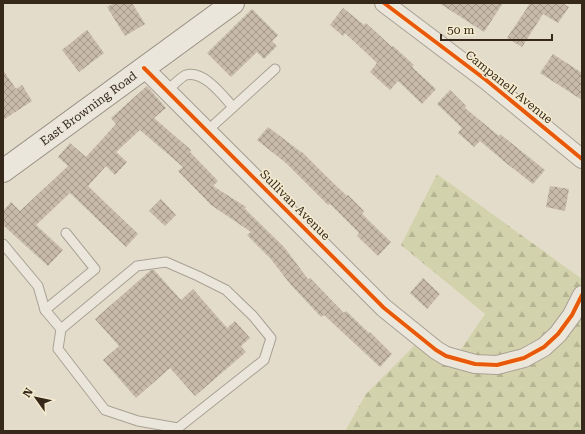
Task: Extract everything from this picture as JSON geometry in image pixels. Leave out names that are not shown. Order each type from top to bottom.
[{"type":"main road","name":"East Browning Road","points":[[6,164],[144,68],[233,3]]},
{"type":"street","name":"Campanell Avenue","points":[[384,3],[486,80],[582,159]]},
{"type":"street","name":"Sullivan Avenue","points":[[144,68],[384,308],[436,350],[446,356],[475,364],[497,365],[524,358],[544,347],[558,334],[572,315],[582,294]]},
{"type":"lane","points":[[207,132],[275,69]]},
{"type":"lane","points":[[167,91],[185,75],[193,75],[211,83],[233,108]]},
{"type":"lane","points":[[45,310],[95,269],[66,233]]},
{"type":"lane","points":[[3,244],[38,286],[45,310],[61,329],[58,349],[105,410],[138,421],[178,428],[264,360],[271,338],[253,316],[226,290],[166,262],[137,266],[61,329]]},
{"type":"green space","points":[[437,174],[582,279],[582,431],[345,431],[366,394],[422,338],[453,361],[485,314],[401,245]]},
{"type":"building","points":[[114,3],[132,3],[145,24],[125,36],[107,7]]},
{"type":"building","points":[[439,3],[503,3],[484,32]]},
{"type":"building","points":[[527,3],[562,3],[569,7],[558,23],[543,14],[522,47],[507,38],[529,5]]},
{"type":"building","points":[[343,8],[364,25],[366,23],[392,47],[393,46],[414,65],[412,67],[436,89],[422,104],[398,81],[390,90],[370,72],[377,63],[345,33],[343,36],[330,25]]},
{"type":"building","points":[[252,9],[278,35],[272,41],[277,46],[264,59],[257,52],[231,77],[207,53]]},
{"type":"building","points":[[87,30],[104,53],[79,72],[62,50]]},
{"type":"building","points":[[553,54],[582,73],[582,100],[540,73]]},
{"type":"building","points":[[3,70],[16,89],[22,85],[32,101],[3,120]]},
{"type":"building","points":[[147,86],[166,108],[154,118],[191,150],[190,152],[218,181],[213,186],[246,207],[245,209],[284,247],[308,279],[310,278],[344,313],[346,311],[392,354],[380,367],[324,315],[321,317],[291,285],[270,258],[247,235],[251,232],[211,205],[178,171],[183,167],[140,130],[116,152],[127,162],[115,175],[106,166],[88,186],[138,234],[126,247],[70,193],[36,225],[63,250],[48,266],[3,225],[3,211],[11,202],[20,211],[68,166],[58,157],[70,143],[86,157],[116,124],[111,118]]},
{"type":"building","points":[[450,90],[466,106],[465,108],[499,136],[500,134],[545,170],[533,184],[480,141],[474,147],[458,133],[462,128],[437,104]]},
{"type":"building","points":[[268,127],[302,152],[347,196],[348,195],[364,211],[362,214],[391,242],[378,256],[357,236],[359,233],[330,204],[328,205],[286,163],[257,140]]},
{"type":"building","points":[[550,186],[569,189],[565,211],[546,207]]},
{"type":"building","points":[[161,199],[176,215],[165,226],[149,211]]},
{"type":"building","points":[[151,270],[154,270],[181,300],[193,289],[227,328],[235,321],[250,338],[241,346],[246,352],[195,396],[170,368],[136,398],[103,360],[119,346],[95,319]]},
{"type":"building","points":[[423,278],[440,294],[427,309],[410,293]]},
{"type":"cycle path","points":[[384,3],[486,80],[582,159]]},
{"type":"cycle path","points":[[144,68],[384,308],[436,350],[446,356],[475,364],[497,365],[524,358],[544,347],[558,334],[572,315],[582,295]]}]
